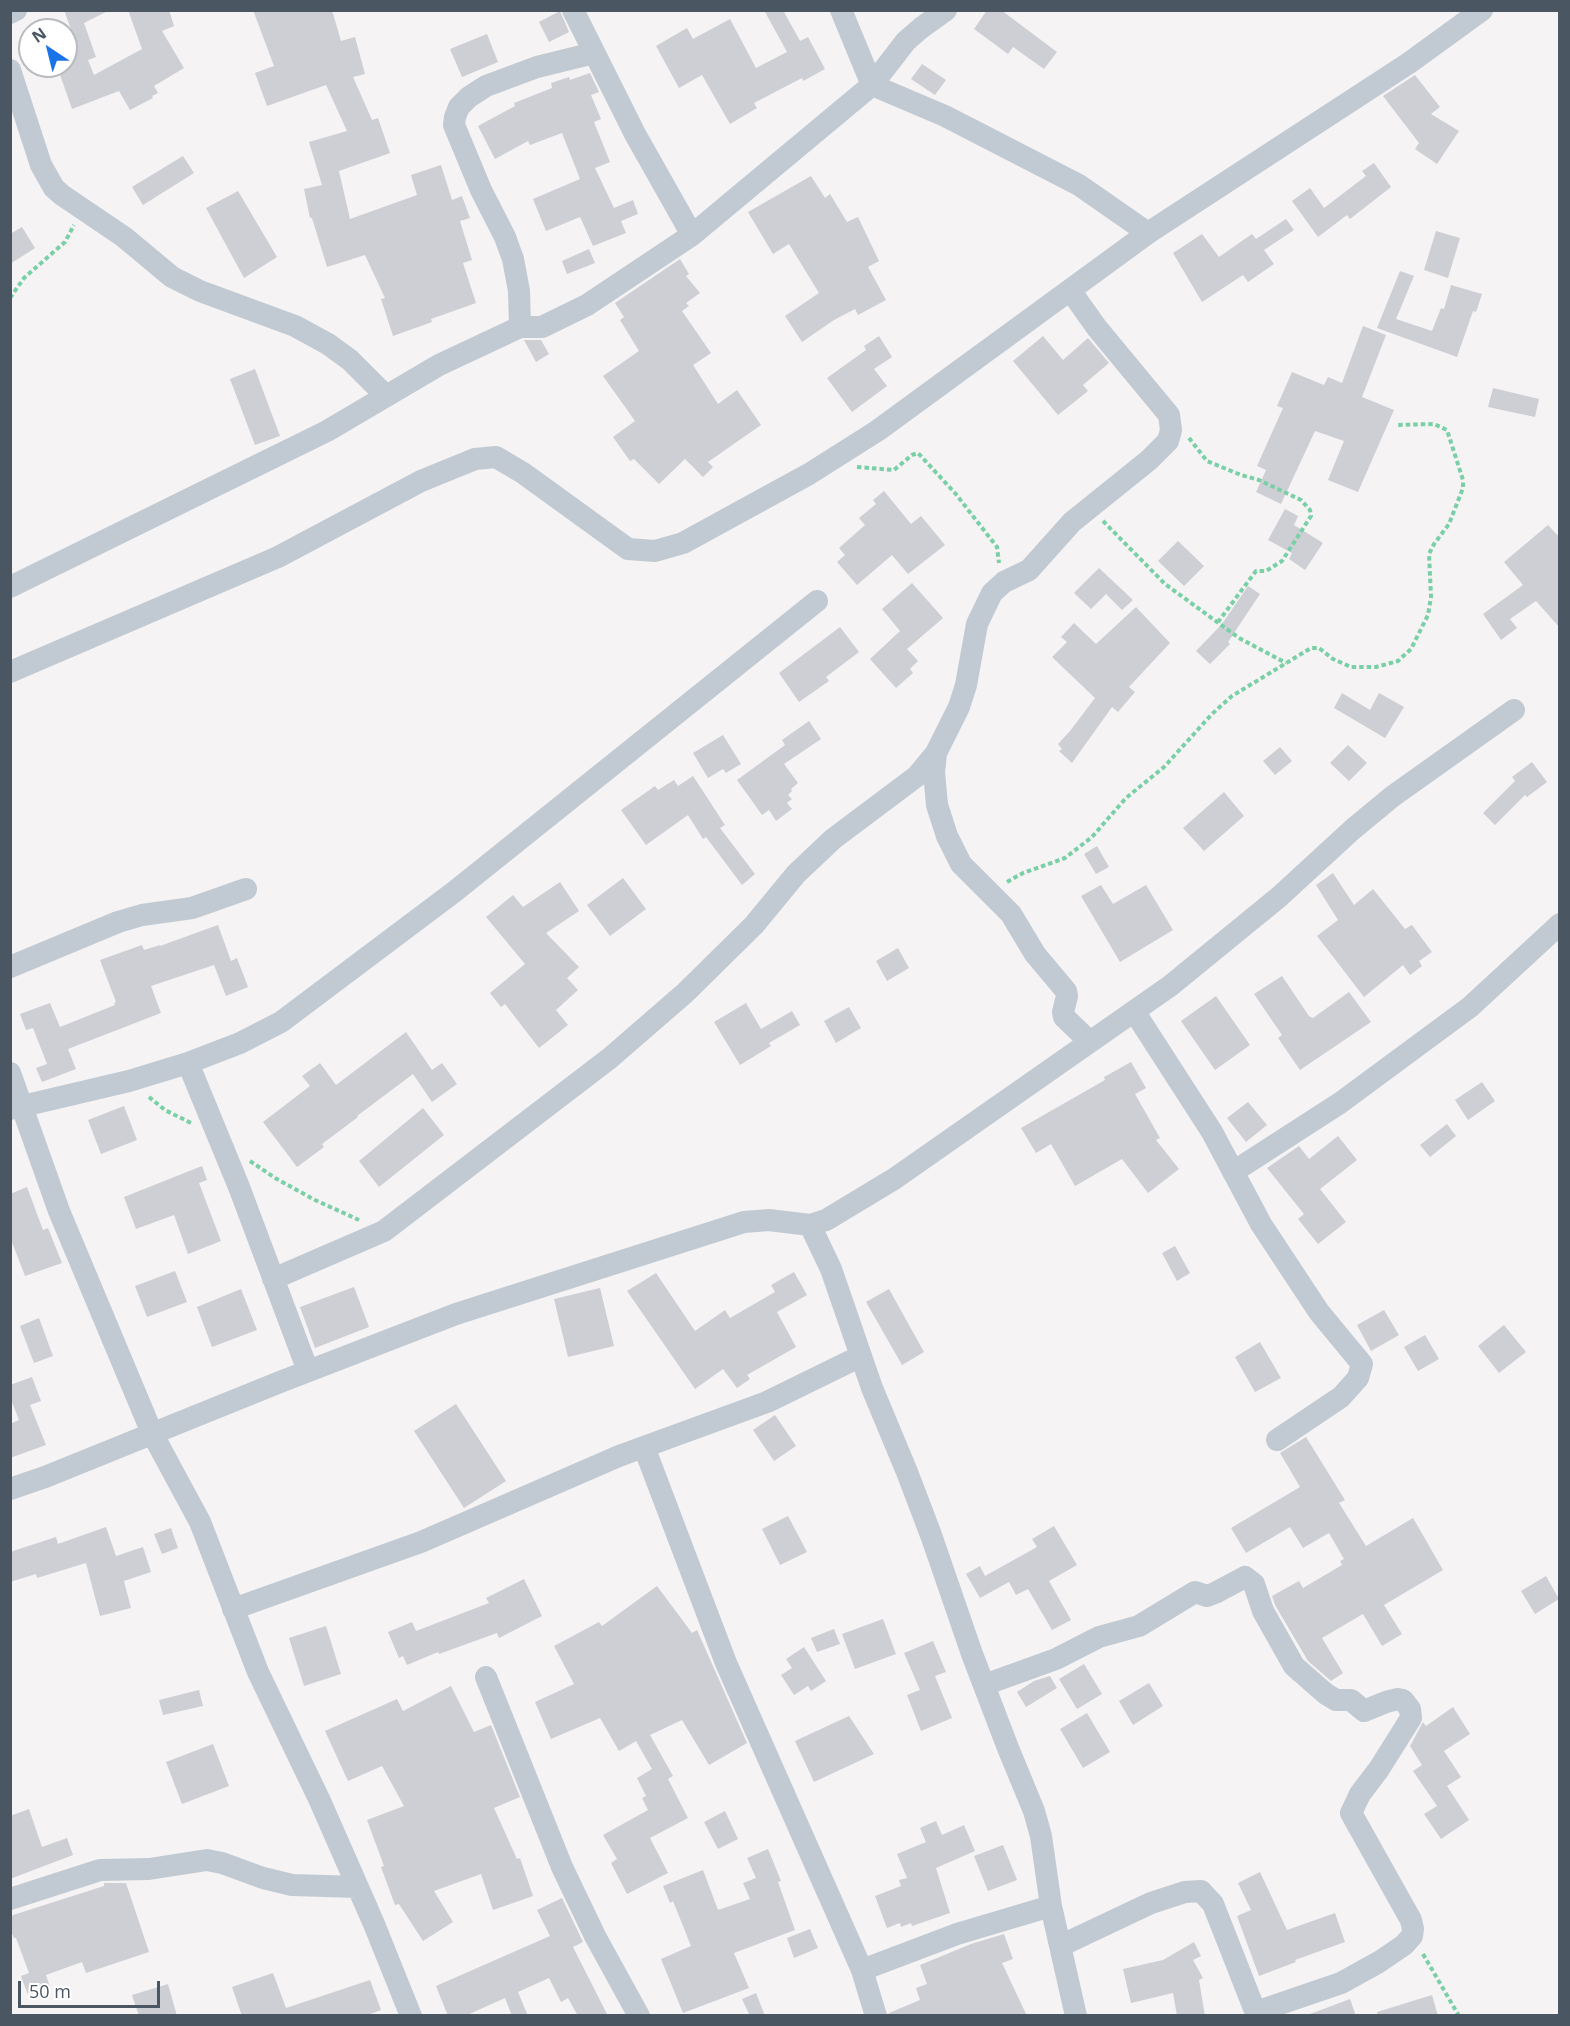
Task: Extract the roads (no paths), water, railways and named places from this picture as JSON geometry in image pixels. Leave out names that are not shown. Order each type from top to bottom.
[{"type":"street","points":[[10,13],[16,10]]},
{"type":"street","points":[[573,10],[635,134],[692,235]]},
{"type":"street","points":[[841,10],[872,85],[945,116],[1079,186],[1148,233]]},
{"type":"street","points":[[10,587],[327,431],[439,365],[520,327],[542,327],[587,305],[692,235],[872,85],[906,41],[946,10]]},
{"type":"street","points":[[10,672],[278,556],[421,481],[475,459],[496,456],[628,549],[655,551],[683,543],[809,474],[877,432],[1148,233],[1409,63],[1482,10]]},
{"type":"street","points":[[520,327],[519,291],[513,259],[454,125],[455,117],[459,107],[486,86],[537,66],[594,53]]},
{"type":"street","points":[[10,70],[41,165],[54,188],[124,237],[172,277],[200,291],[295,326],[328,344],[350,360],[386,396]]},
{"type":"street","points":[[273,1279],[384,1231],[610,1058],[685,993],[754,925],[796,874],[833,839],[917,776],[936,753],[960,707],[977,624],[992,592],[1004,582],[1029,570],[1072,522],[1149,460],[1168,441],[1172,423],[1169,415],[1097,328],[1070,290]]},
{"type":"street","points":[[17,1107],[129,1081],[188,1063],[240,1043],[281,1022],[454,892],[817,601]]},
{"type":"street","points":[[10,1489],[456,1314],[744,1222],[769,1220],[810,1225],[836,1215],[894,1179],[1170,986],[1279,897],[1353,829],[1393,796],[1514,710]]},
{"type":"street","points":[[936,753],[934,787],[937,805],[947,836],[961,864],[1011,914],[1035,954],[1062,986],[1067,996],[1062,1012],[1064,1017],[1090,1042]]},
{"type":"street","points":[[10,967],[118,921],[192,908],[246,889]]},
{"type":"street","points":[[1233,1172],[1340,1103],[1470,1007],[1560,924]]},
{"type":"street","points":[[1134,1011],[1212,1132],[1260,1224],[1319,1312],[1362,1364],[1358,1378],[1341,1397],[1277,1440]]},
{"type":"street","points":[[188,1063],[220,1140],[308,1371]]},
{"type":"street","points":[[10,1073],[17,1107],[152,1433],[200,1522],[258,1672],[320,1801],[411,2016]]},
{"type":"street","points":[[810,1225],[831,1269],[872,1389],[931,1535],[984,1685],[1034,1811],[1041,1836],[1051,1906],[1076,2016]]},
{"type":"street","points":[[233,1609],[421,1542],[644,1447],[767,1402],[861,1356]]},
{"type":"street","points":[[644,1447],[726,1663],[862,1970],[876,2016]]},
{"type":"street","points":[[984,1685],[1056,1659],[1099,1637],[1139,1626],[1195,1592],[1207,1596],[1242,1577],[1254,1584],[1263,1611],[1294,1666],[1326,1694],[1336,1700],[1351,1700],[1364,1711],[1398,1699],[1404,1700],[1410,1709],[1411,1718],[1360,1794],[1351,1813],[1411,1920],[1413,1929],[1412,1936],[1404,1945],[1379,1962],[1341,1983],[1257,2014],[1213,1904],[1201,1891],[1185,1892],[1151,1903],[1060,1946]]},
{"type":"street","points":[[486,1677],[562,1867],[595,1936],[639,2016]]},
{"type":"street","points":[[10,1899],[100,1870],[149,1869],[207,1860],[292,1885],[358,1887]]},
{"type":"street","points":[[862,1970],[957,1934],[1051,1906]]}]
